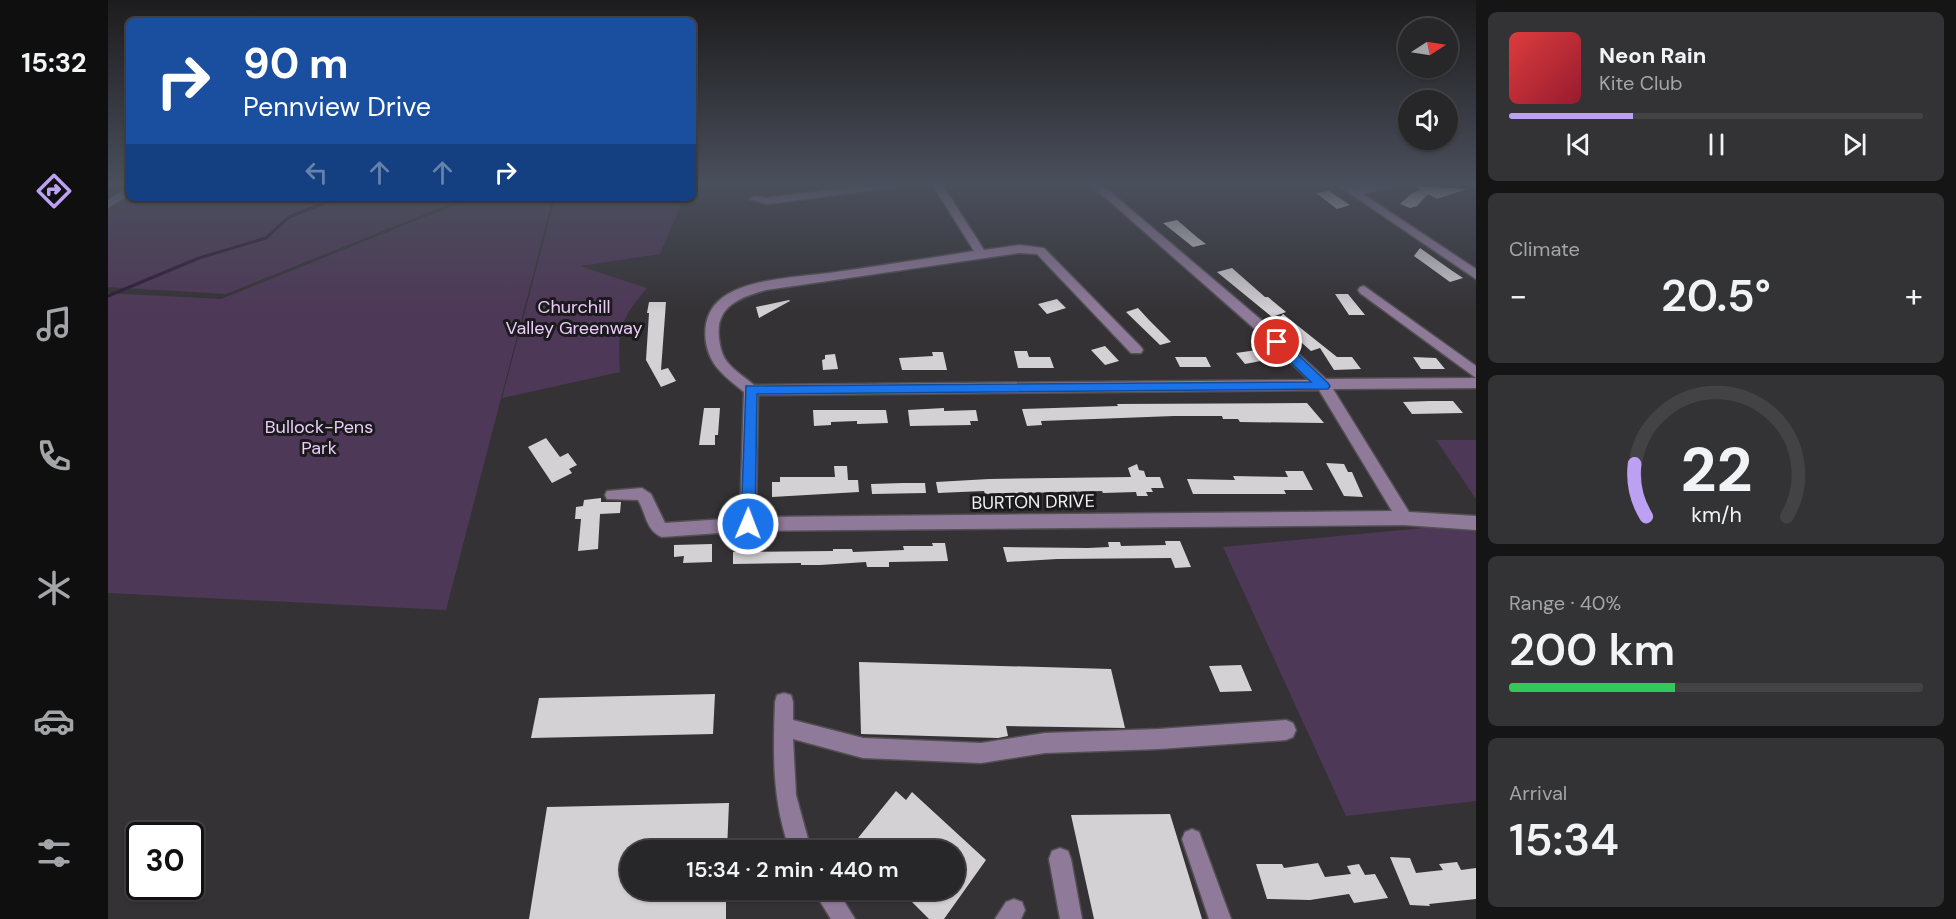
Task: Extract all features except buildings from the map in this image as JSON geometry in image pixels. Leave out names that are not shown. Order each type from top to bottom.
[{"type":"street","points":[[964,227],[981,254]]},
{"type":"street","points":[[1145,227],[1261,327],[1324,386],[1404,518]]},
{"type":"street","points":[[1406,227],[1476,275]]},
{"type":"street","points":[[1137,350],[1040,251],[1019,249],[765,286],[739,293],[724,303],[712,322],[711,344],[723,366],[751,390],[1476,383]]},
{"type":"street","points":[[1364,290],[1476,373]]},
{"type":"street","points":[[748,524],[751,390]]},
{"type":"street","name":"BURTON DRIVE","points":[[613,495],[642,494],[650,504],[653,522],[662,530],[748,524],[1404,518],[1476,523]]},
{"type":"street","points":[[784,702],[784,794],[788,816],[796,840]]},
{"type":"street","points":[[784,727],[863,747],[981,753],[1045,743],[1160,739],[1286,730]]},
{"type":"street","points":[[1192,839],[1220,919]]},
{"type":"street","points":[[1060,859],[1071,919]]},
{"type":"street","points":[[831,900],[844,919]]},
{"type":"green space","points":[[108,227],[393,227],[226,294],[108,287]]},
{"type":"green space","name":"Bullock-Pens Park","points":[[400,227],[545,227],[446,610],[108,593],[108,293],[221,299]]},
{"type":"green space","name":"Churchill Valley Greenway","points":[[547,227],[672,227],[660,254],[580,266],[647,288],[631,309],[622,326],[619,346],[620,372],[502,398]]},
{"type":"green space","points":[[1436,440],[1476,440],[1476,499]]},
{"type":"green space","points":[[1476,523],[1476,801],[1346,816],[1223,547]]},
{"type":"waterway","points":[[108,296],[199,258],[266,238],[278,227]]},
{"type":"route","points":[[748,524],[751,390],[1324,386],[1277,342]]}]
